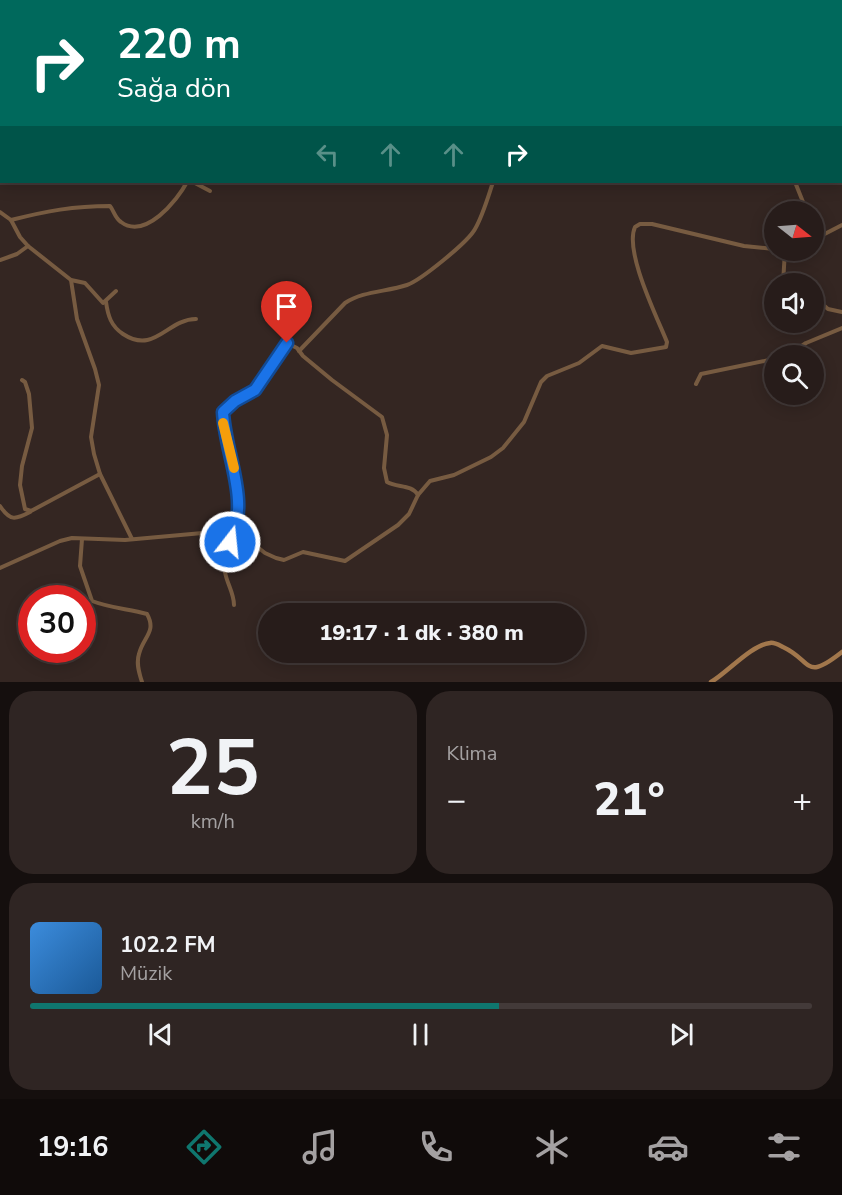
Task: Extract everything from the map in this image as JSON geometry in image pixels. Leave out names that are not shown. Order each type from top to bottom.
[{"type":"street","points":[[11,220],[78,206],[110,206],[122,223],[131,226],[138,225],[152,221],[164,213],[186,183]]},
{"type":"street","points":[[195,183],[210,191]]},
{"type":"street","points":[[299,351],[353,297],[407,285],[418,280],[469,238],[480,218],[493,183]]},
{"type":"street","points":[[795,183],[803,201]]},
{"type":"street","points":[[0,212],[11,220],[28,246],[71,280],[85,283],[103,303],[116,291]]},
{"type":"street","points":[[0,568],[60,541],[72,538],[132,539],[236,530],[265,553],[276,558],[284,560],[303,552],[345,561],[398,525],[409,514],[418,495],[430,481],[467,469],[491,458],[502,448],[524,422],[541,382],[547,376],[579,363],[602,346],[631,353],[666,347],[667,342],[635,262],[632,238],[635,227],[640,224],[652,224],[744,246],[764,248]]},
{"type":"street","points":[[824,235],[842,225]]},
{"type":"street","points":[[0,260],[17,254],[28,246]]},
{"type":"street","points":[[71,280],[77,319],[99,385],[91,437],[100,474],[132,539]]},
{"type":"street","points":[[106,301],[108,316],[112,323],[125,335],[139,340],[151,340],[177,325],[196,319]]},
{"type":"street","points":[[824,306],[828,309],[842,312]]},
{"type":"street","points":[[803,345],[842,328]]},
{"type":"street","points":[[234,605],[234,596],[225,571],[226,555],[236,530],[238,506],[223,412],[235,401],[255,390],[287,343],[382,417],[387,435],[384,468],[387,482],[415,490],[418,495]]},
{"type":"street","points":[[696,384],[702,374],[764,361]]},
{"type":"street","points":[[22,380],[25,382],[28,394],[32,428],[22,466],[20,485],[25,508],[31,511]]},
{"type":"street","points":[[0,506],[6,514],[17,518],[100,474]]},
{"type":"street","points":[[82,539],[80,566],[92,601],[147,614],[150,620],[152,628],[138,655],[138,669],[142,682]]},
{"type":"street","points":[[711,682],[758,646],[772,642],[787,649],[806,666],[815,669],[828,663],[842,652]]},
{"type":"slow traffic","points":[[223,423],[234,468]]},
{"type":"route","points":[[230,542],[238,522],[238,506],[223,412],[235,401],[252,394],[287,343]]}]
